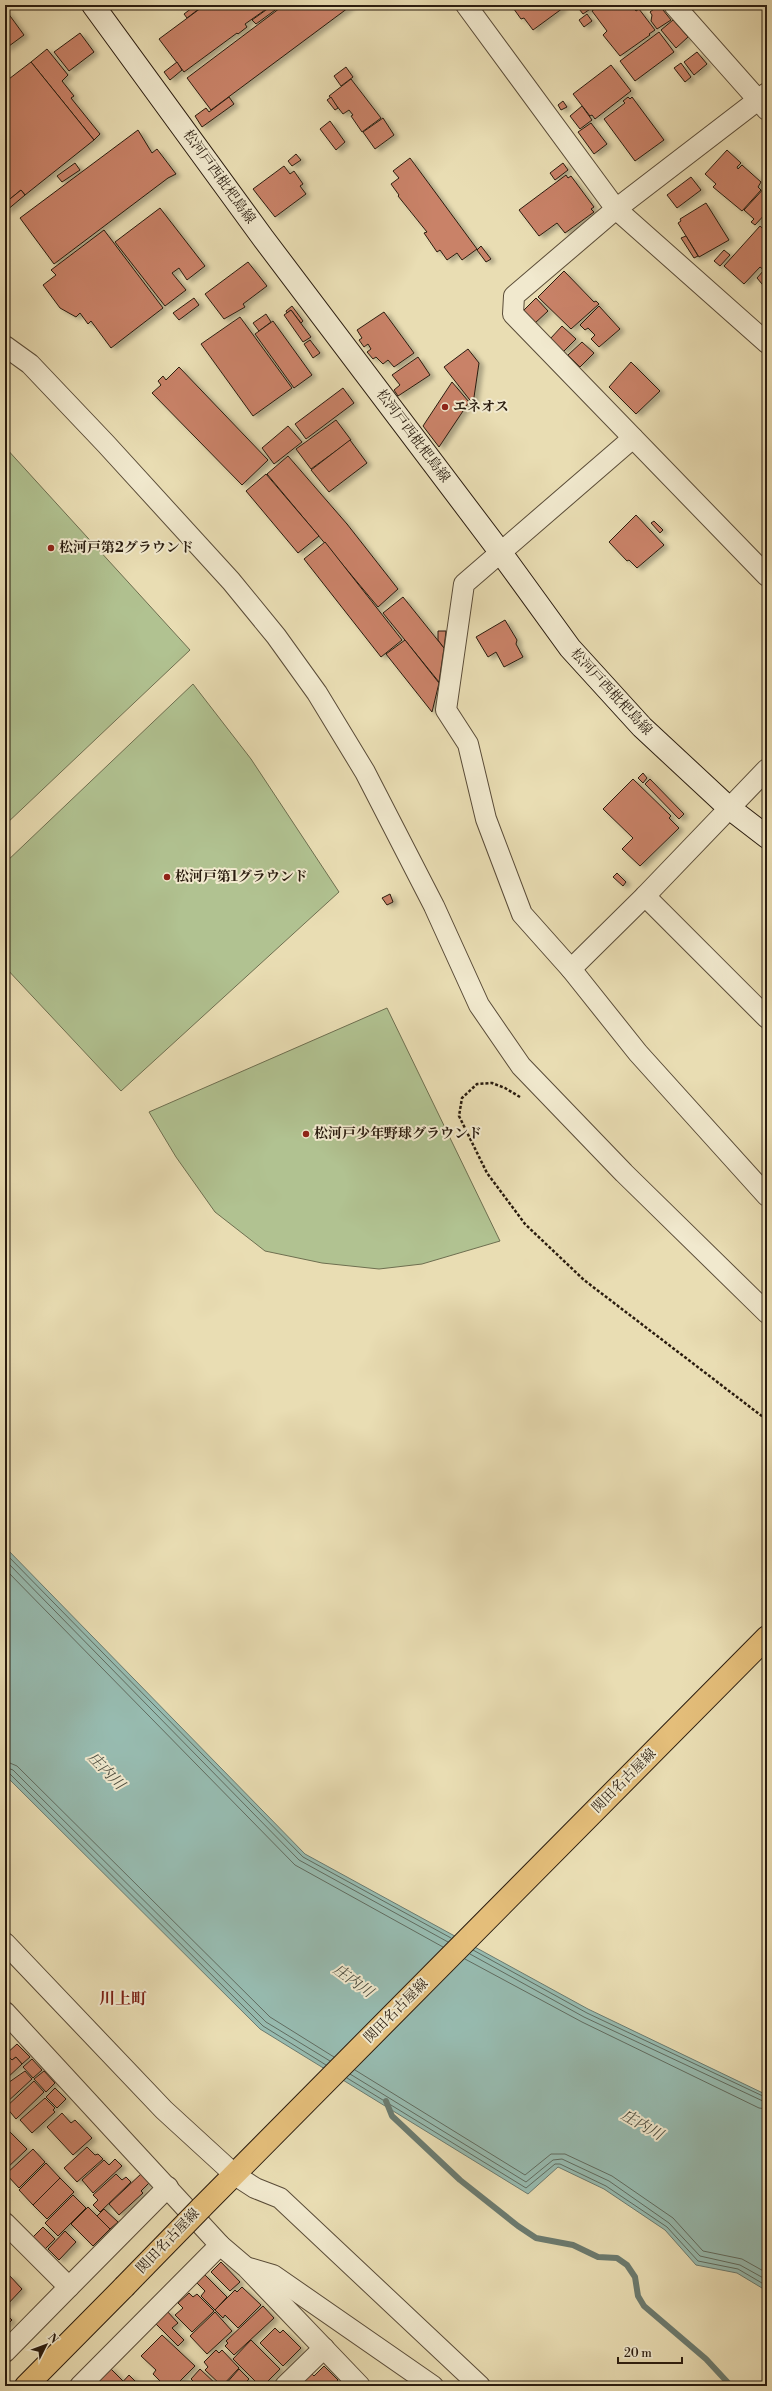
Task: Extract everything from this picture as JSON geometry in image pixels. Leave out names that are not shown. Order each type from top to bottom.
[{"type":"main road","name":"松河戸西枇杷島線","points":[[93,5],[263,238],[501,553],[570,648],[642,727],[728,807],[767,836]]},
{"type":"main road","name":"関田名古屋線","points":[[26,2386],[235,2175],[261,2146],[767,1636]]},
{"type":"street","points":[[466,5],[616,209],[767,343]]},
{"type":"street","points":[[674,5],[764,101],[616,209],[514,296],[513,314],[767,576]]},
{"type":"street","points":[[5,346],[30,364],[106,444],[231,581],[281,643],[317,693],[365,772],[434,906],[479,1005],[521,1066],[624,1174],[767,1312]]},
{"type":"street","points":[[633,438],[464,584],[446,710],[468,744],[486,820],[522,914],[571,970],[638,1053],[767,1196]]},
{"type":"street","points":[[571,970],[645,896],[728,807],[767,769]]},
{"type":"street","points":[[645,896],[767,1018]]},
{"type":"street","points":[[5,1943],[164,2110],[235,2175],[255,2188],[280,2198],[480,2386]]},
{"type":"street","points":[[5,2012],[220,2245],[247,2268],[360,2386]]},
{"type":"street","points":[[5,2352],[168,2187]]},
{"type":"street","points":[[5,2223],[69,2286]]},
{"type":"street","points":[[80,2386],[220,2245]]},
{"type":"street","points":[[247,2268],[273,2275],[433,2386]]},
{"type":"street","points":[[285,2386],[324,2348]]},
{"type":"path","points":[[526,1100],[505,1088],[492,1083],[477,1084],[462,1098],[459,1116],[487,1173],[525,1224],[584,1280],[767,1420]]},
{"type":"green space","name":"松河戸第2グラウンド","points":[[5,447],[190,650],[5,825]]},
{"type":"green space","name":"松河戸第1グラウンド","points":[[193,684],[251,759],[339,892],[121,1091],[5,967],[5,863]]},
{"type":"green space","name":"松河戸少年野球グラウンド","points":[[387,1008],[500,1241],[422,1264],[379,1269],[322,1263],[265,1251],[215,1212],[176,1157],[149,1112]]},
{"type":"water","name":"庄内川","points":[[5,1547],[305,1854],[588,2009],[767,2095],[767,2291],[737,2273],[696,2265],[665,2230],[604,2189],[558,2167],[528,2194],[260,2029],[5,1775]]},
{"type":"building","points":[[196,5],[204,5],[187,18],[184,14]]},
{"type":"building","points":[[205,5],[272,5],[245,24],[247,27],[238,34],[237,33],[184,72],[159,39]]},
{"type":"building","points":[[273,5],[282,5],[256,24],[252,20]]},
{"type":"building","points":[[284,5],[352,5],[211,110],[187,78]]},
{"type":"building","points":[[511,5],[560,5],[563,8],[533,30],[524,18],[521,19]]},
{"type":"building","points":[[576,5],[596,5],[583,14]]},
{"type":"building","points":[[600,5],[631,5],[636,11],[639,9],[655,30],[620,56],[603,35],[607,31],[592,11]]},
{"type":"building","points":[[659,5],[671,20],[657,29],[651,21],[652,15],[650,12]]},
{"type":"building","points":[[5,9],[24,35],[5,49]]},
{"type":"building","points":[[587,14],[592,21],[584,27],[579,20]]},
{"type":"building","points":[[673,20],[688,37],[676,48],[661,30]]},
{"type":"building","points":[[659,32],[674,52],[635,81],[620,61]]},
{"type":"building","points":[[80,33],[94,52],[69,71],[54,52]]},
{"type":"building","points":[[47,49],[68,75],[62,81],[74,96],[71,98],[100,134],[94,140],[31,62]]},
{"type":"building","points":[[697,52],[707,64],[694,75],[684,62]]},
{"type":"building","points":[[31,62],[94,140],[25,195],[21,190],[5,203],[5,82]]},
{"type":"building","points":[[177,62],[182,70],[170,80],[164,72]]},
{"type":"building","points":[[681,63],[691,77],[685,82],[674,68]]},
{"type":"building","points":[[611,65],[631,91],[595,119],[592,115],[590,116],[573,94]]},
{"type":"building","points":[[346,67],[353,77],[341,86],[334,76]]},
{"type":"building","points":[[351,79],[381,118],[362,132],[351,116],[353,115],[349,110],[343,114],[329,96]]},
{"type":"building","points":[[229,97],[234,104],[202,127],[195,116],[206,108],[209,112]]},
{"type":"building","points":[[331,97],[338,108],[335,110],[327,100]]},
{"type":"building","points":[[628,97],[630,99],[632,97],[664,140],[635,161],[604,119],[625,103],[623,101]]},
{"type":"building","points":[[563,101],[567,107],[561,110],[558,105]]},
{"type":"building","points":[[582,106],[592,120],[580,129],[570,116]]},
{"type":"building","points":[[383,118],[394,135],[375,149],[363,132]]},
{"type":"building","points":[[330,121],[345,142],[336,150],[320,129]]},
{"type":"building","points":[[591,123],[607,144],[594,154],[578,132]]},
{"type":"building","points":[[138,130],[152,153],[157,149],[176,174],[168,178],[54,264],[20,218]]},
{"type":"building","points":[[727,150],[741,163],[737,167],[738,169],[742,165],[761,182],[758,187],[761,190],[742,211],[713,187],[716,184],[705,174]]},
{"type":"building","points":[[296,154],[301,160],[292,166],[288,161]]},
{"type":"building","points":[[410,158],[477,249],[462,260],[457,253],[447,260],[440,250],[437,252],[424,233],[427,232],[398,196],[399,195],[391,184],[399,178],[393,171]]},
{"type":"building","points":[[75,163],[80,170],[62,182],[57,176]]},
{"type":"building","points":[[563,163],[568,170],[555,180],[550,173]]},
{"type":"building","points":[[284,166],[290,174],[294,171],[303,184],[300,186],[306,194],[275,217],[253,189]]},
{"type":"building","points":[[566,175],[568,178],[571,176],[594,207],[591,209],[594,212],[565,233],[557,223],[539,236],[519,210]]},
{"type":"building","points":[[691,177],[701,190],[677,208],[667,195]]},
{"type":"building","points":[[767,185],[767,212],[755,225],[751,222],[754,219],[744,210]]},
{"type":"building","points":[[21,190],[25,195],[6,211],[5,203]]},
{"type":"building","points":[[706,203],[729,240],[699,257],[678,223],[681,221],[680,219]]},
{"type":"building","points":[[160,208],[205,266],[187,280],[179,268],[172,273],[186,290],[165,306],[115,242]]},
{"type":"building","points":[[760,226],[767,232],[767,290],[757,278],[764,270],[760,267],[744,284],[724,266]]},
{"type":"building","points":[[104,230],[163,308],[111,348],[91,321],[88,324],[80,313],[76,317],[60,308],[43,285],[56,275],[51,270]]},
{"type":"building","points":[[686,236],[698,256],[694,258],[681,238]]},
{"type":"building","points":[[481,246],[491,259],[486,262],[477,250]]},
{"type":"building","points":[[724,250],[730,255],[720,266],[714,261]]},
{"type":"building","points":[[248,262],[267,286],[243,304],[245,307],[224,319],[205,294]]},
{"type":"building","points":[[564,271],[594,302],[596,301],[599,304],[571,329],[538,297]]},
{"type":"building","points":[[194,298],[199,305],[179,320],[173,313]]},
{"type":"building","points":[[536,298],[548,311],[534,324],[522,312]]},
{"type":"building","points":[[292,306],[303,321],[301,323],[291,310],[287,313],[286,311]]},
{"type":"building","points":[[599,306],[620,329],[599,347],[591,339],[595,335],[588,328],[585,330],[580,325]]},
{"type":"building","points":[[291,310],[311,337],[303,342],[284,315]]},
{"type":"building","points":[[384,312],[414,353],[394,367],[388,360],[383,364],[376,357],[373,359],[367,352],[371,349],[368,344],[364,347],[359,340],[362,338],[357,330]]},
{"type":"building","points":[[266,314],[271,322],[259,331],[253,323]]},
{"type":"building","points":[[240,317],[292,388],[253,416],[201,344]]},
{"type":"building","points":[[273,321],[312,375],[294,388],[255,334]]},
{"type":"building","points":[[562,326],[576,339],[563,352],[550,339]]},
{"type":"building","points":[[310,340],[320,353],[313,358],[304,344]]},
{"type":"building","points":[[582,342],[594,353],[580,367],[568,355]]},
{"type":"building","points":[[468,349],[479,363],[473,404],[444,367]]},
{"type":"building","points":[[418,357],[430,375],[398,396],[394,390],[400,385],[392,375]]},
{"type":"building","points":[[631,362],[660,391],[636,414],[609,387]]},
{"type":"building","points":[[179,367],[268,460],[242,485],[152,393],[161,385],[158,381],[163,376],[166,380]]},
{"type":"building","points":[[452,382],[469,402],[439,447],[423,426]]},
{"type":"building","points":[[343,388],[354,403],[306,439],[295,424]]},
{"type":"building","points":[[336,420],[351,440],[311,469],[296,449]]},
{"type":"building","points":[[288,426],[302,442],[274,464],[262,448]]},
{"type":"building","points":[[350,440],[367,463],[329,492],[311,470]]},
{"type":"building","points":[[288,456],[347,524],[398,589],[378,607],[267,474]]},
{"type":"building","points":[[266,474],[319,536],[298,553],[246,491]]},
{"type":"building","points":[[636,515],[664,545],[637,568],[629,560],[627,561],[609,542]]},
{"type":"building","points":[[654,521],[663,530],[660,533],[651,523]]},
{"type":"building","points":[[325,542],[402,640],[381,657],[304,559]]},
{"type":"building","points":[[403,597],[444,648],[439,682],[383,613]]},
{"type":"building","points":[[505,620],[517,640],[516,644],[523,657],[504,667],[496,652],[488,657],[476,637]]},
{"type":"building","points":[[438,631],[446,631],[444,648],[438,640]]},
{"type":"building","points":[[405,640],[439,683],[432,712],[386,654]]},
{"type":"building","points":[[643,773],[647,778],[643,783],[638,778]]},
{"type":"building","points":[[633,779],[671,816],[669,818],[679,828],[640,866],[622,849],[633,838],[603,809]]},
{"type":"building","points":[[650,779],[684,814],[679,819],[645,784]]},
{"type":"building","points":[[617,873],[626,882],[623,886],[613,877]]},
{"type":"building","points":[[390,894],[393,902],[387,905],[382,898]]},
{"type":"building","points":[[17,2044],[30,2057],[22,2064],[16,2057],[12,2060],[6,2054]]},
{"type":"building","points":[[6,2054],[12,2060],[16,2057],[22,2064],[5,2080]]},
{"type":"building","points":[[32,2059],[42,2070],[33,2078],[23,2067]]},
{"type":"building","points":[[25,2071],[32,2079],[5,2104],[5,2085]]},
{"type":"building","points":[[44,2071],[55,2083],[46,2092],[34,2079]]},
{"type":"building","points":[[34,2081],[44,2092],[16,2119],[6,2107]]},
{"type":"building","points":[[55,2088],[66,2099],[57,2108],[46,2097]]},
{"type":"building","points":[[45,2098],[55,2108],[53,2110],[55,2112],[32,2133],[20,2120]]},
{"type":"building","points":[[62,2113],[71,2123],[75,2120],[92,2138],[73,2155],[47,2127]]},
{"type":"building","points":[[5,2127],[27,2149],[5,2170]]},
{"type":"building","points":[[87,2147],[95,2155],[98,2154],[103,2159],[77,2182],[64,2168]]},
{"type":"building","points":[[33,2149],[45,2162],[19,2188],[6,2174]]},
{"type":"building","points":[[115,2159],[122,2166],[93,2193],[82,2180],[104,2160],[109,2165]]},
{"type":"building","points":[[46,2163],[60,2178],[33,2205],[19,2190]]},
{"type":"building","points":[[142,2173],[150,2182],[141,2191],[143,2193],[119,2215],[109,2204]]},
{"type":"building","points":[[116,2174],[122,2180],[126,2177],[131,2182],[100,2212],[93,2205],[98,2200],[93,2195]]},
{"type":"building","points":[[60,2178],[74,2192],[47,2219],[33,2205]]},
{"type":"building","points":[[73,2195],[86,2208],[58,2236],[45,2223]]},
{"type":"building","points":[[88,2207],[110,2229],[93,2246],[71,2224]]},
{"type":"building","points":[[104,2209],[118,2222],[110,2229],[97,2216]]},
{"type":"building","points":[[43,2227],[55,2239],[45,2249],[33,2237]]},
{"type":"building","points":[[65,2231],[76,2242],[59,2260],[48,2249]]},
{"type":"building","points":[[221,2262],[240,2282],[230,2291],[211,2272]]},
{"type":"building","points":[[203,2273],[227,2297],[215,2310],[201,2296],[205,2291],[195,2281]]},
{"type":"building","points":[[9,2275],[22,2289],[5,2307],[5,2279]]},
{"type":"building","points":[[242,2287],[261,2305],[238,2328],[225,2315],[223,2318],[215,2310],[235,2290],[237,2292]]},
{"type":"building","points":[[189,2293],[193,2297],[197,2294],[214,2311],[192,2332],[175,2315],[183,2308],[178,2303]]},
{"type":"building","points":[[263,2306],[274,2318],[234,2355],[225,2346],[228,2343],[226,2341]]},
{"type":"building","points":[[166,2310],[178,2323],[172,2328],[184,2340],[178,2346],[154,2322]]},
{"type":"building","points":[[215,2312],[232,2331],[207,2354],[190,2336]]},
{"type":"building","points":[[5,2313],[12,2320],[5,2327]]},
{"type":"building","points":[[275,2328],[280,2333],[283,2330],[301,2348],[283,2366],[260,2343]]},
{"type":"building","points":[[162,2335],[195,2366],[175,2386],[165,2386],[153,2374],[156,2370],[141,2356]]},
{"type":"building","points":[[251,2340],[280,2369],[263,2386],[260,2386],[233,2359]]},
{"type":"building","points":[[216,2350],[219,2353],[222,2350],[239,2368],[222,2386],[205,2370],[208,2367],[204,2362]]},
{"type":"building","points":[[324,2366],[338,2380],[332,2386],[298,2385],[311,2373],[314,2376]]},
{"type":"building","points":[[109,2367],[123,2381],[118,2386],[91,2386]]},
{"type":"building","points":[[200,2369],[218,2386],[198,2386],[191,2379]]},
{"type":"building","points":[[239,2369],[249,2379],[245,2383],[248,2386],[224,2386]]},
{"type":"building","points":[[129,2375],[140,2386],[119,2386]]},
{"type":"waterway","points":[[386,2101],[392,2116],[460,2180],[518,2226],[536,2238],[573,2245],[598,2257],[617,2258],[627,2265],[635,2277],[638,2296],[644,2306],[706,2359],[731,2386]]},
{"type":"place","name":"エネオス","points":[[445,407]]},
{"type":"place","name":"松河戸第2グラウンド","points":[[51,548]]},
{"type":"place","name":"松河戸第1グラウンド","points":[[167,877]]},
{"type":"place","name":"松河戸少年野球グラウンド","points":[[306,1134]]},
{"type":"district","name":"川上町","points":[[123,1999]]}]
